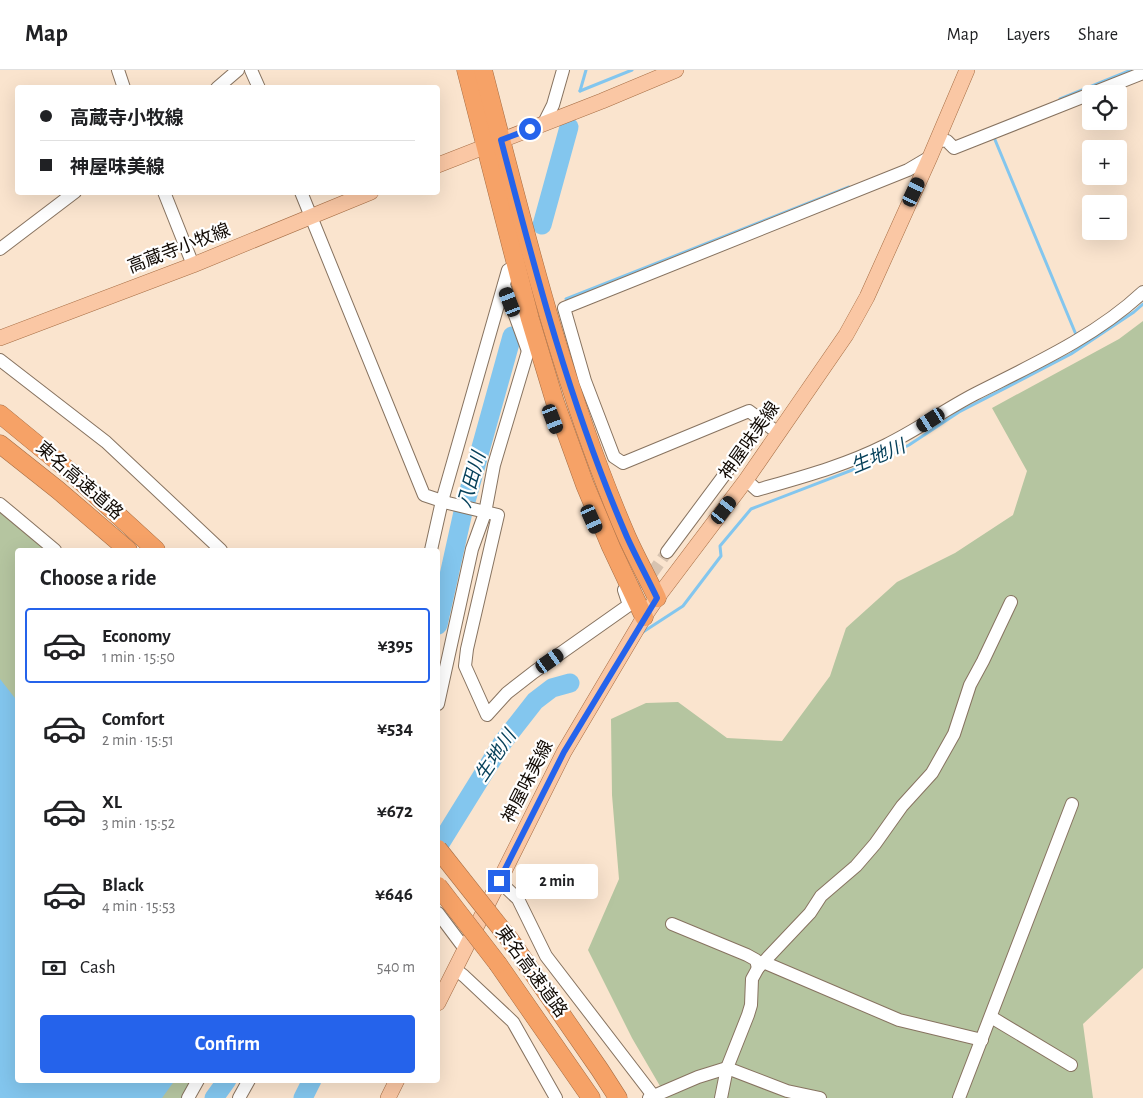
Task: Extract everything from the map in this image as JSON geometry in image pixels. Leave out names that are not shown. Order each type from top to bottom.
[{"type":"highway","points":[[466,70],[493,143],[573,397],[603,480],[627,538],[657,598]]},
{"type":"highway","points":[[483,70],[493,143],[532,344],[585,485],[611,547],[644,617]]},
{"type":"highway","name":"東名高速道路","points":[[0,414],[72,474],[154,548]]},
{"type":"highway","name":"東名高速道路","points":[[0,444],[58,490],[126,548]]},
{"type":"highway","points":[[0,457],[114,548]]},
{"type":"highway","name":"東名高速道路","points":[[440,852],[510,940],[618,1098]]},
{"type":"highway","name":"東名高速道路","points":[[440,889],[498,964],[592,1098]]},
{"type":"main road","points":[[440,164],[676,70]]},
{"type":"main road","name":"神屋味美線","points":[[440,999],[564,752],[644,617],[746,480],[846,334],[930,157],[967,70]]},
{"type":"main road","name":"高蔵寺小牧線","points":[[0,338],[193,265],[364,195]]},
{"type":"main road","points":[[388,1098],[396,1083]]},
{"type":"street","points":[[118,70],[123,85]]},
{"type":"street","points":[[220,85],[238,70]]},
{"type":"street","points":[[252,70],[257,85]]},
{"type":"street","points":[[544,123],[553,105],[563,70]]},
{"type":"street","points":[[937,140],[947,141],[954,148],[1143,73]]},
{"type":"street","points":[[778,433],[749,411],[623,463],[614,457],[585,381],[564,308],[908,170],[930,157]]},
{"type":"street","points":[[0,249],[71,195]]},
{"type":"street","points":[[165,195],[193,265]]},
{"type":"street","points":[[302,195],[424,495],[498,515],[464,666],[487,715],[507,693],[534,672],[629,605],[627,596],[592,519],[547,402],[532,344],[504,285]]},
{"type":"street","points":[[432,548],[508,270],[517,265]]},
{"type":"street","points":[[746,480],[756,490],[844,465],[886,446],[918,429],[958,402],[1080,338],[1127,307],[1143,292]]},
{"type":"street","points":[[440,695],[472,549],[494,465],[532,344]]},
{"type":"street","points":[[0,360],[106,442],[219,548]]},
{"type":"street","points":[[667,552],[763,423]]},
{"type":"street","points":[[0,504],[52,548]]},
{"type":"street","points":[[721,1098],[727,1068],[751,1005],[752,980],[760,965],[810,913],[821,896],[856,866],[875,844],[902,806],[932,774],[954,734],[970,685],[1011,602]]},
{"type":"street","points":[[959,1098],[992,1017],[1072,804]]},
{"type":"street","points":[[499,881],[518,899],[546,956],[652,1097],[698,1077],[727,1068],[787,1091],[820,1098]]},
{"type":"street","points":[[440,915],[465,949]]},
{"type":"street","points":[[672,924],[748,955],[760,965],[898,1020],[982,1040]]},
{"type":"street","points":[[455,969],[513,1022],[556,1098]]},
{"type":"street","points":[[992,1017],[1071,1065]]},
{"type":"street","points":[[188,1098],[196,1083]]},
{"type":"street","points":[[239,1098],[247,1083]]},
{"type":"green space","points":[[1143,321],[1143,968],[1083,1024],[1093,1098],[667,1098],[632,1038],[588,950],[619,879],[612,795],[611,719],[646,703],[678,702],[727,738],[782,741],[830,676],[846,628],[897,582],[955,553],[1013,515],[1027,471],[992,408],[1119,339]]},
{"type":"green space","points":[[0,510],[46,548],[15,548],[15,1083],[192,1083],[182,1098],[0,1098]]},
{"type":"water","points":[[0,679],[15,698],[15,1083],[173,1083],[162,1098],[0,1098]]},
{"type":"waterway","name":"八田川","points":[[580,91],[586,70]]},
{"type":"waterway","points":[[580,91],[632,70]]},
{"type":"waterway","points":[[1060,99],[1131,70]]},
{"type":"waterway","name":"八田川","points":[[542,225],[569,127]]},
{"type":"waterway","points":[[993,135],[1077,337]]},
{"type":"waterway","points":[[566,299],[849,187]]},
{"type":"waterway","name":"生地川","points":[[643,632],[683,606],[721,556],[720,546],[751,509],[886,457],[909,445],[959,412],[1071,354],[1143,304]]},
{"type":"waterway","name":"八田川","points":[[440,616],[463,512],[512,336]]},
{"type":"waterway","name":"生地川","points":[[440,844],[503,742],[535,701],[552,688],[570,683]]},
{"type":"waterway","name":"八田川","points":[[214,1098],[225,1083]]},
{"type":"waterway","name":"生地川","points":[[303,1098],[310,1083]]},
{"type":"tunnel","points":[[631,603],[667,552]]},
{"type":"route","points":[[499,881],[564,752],[657,598],[627,538],[603,480],[573,397],[532,260],[501,140],[530,129]]}]
